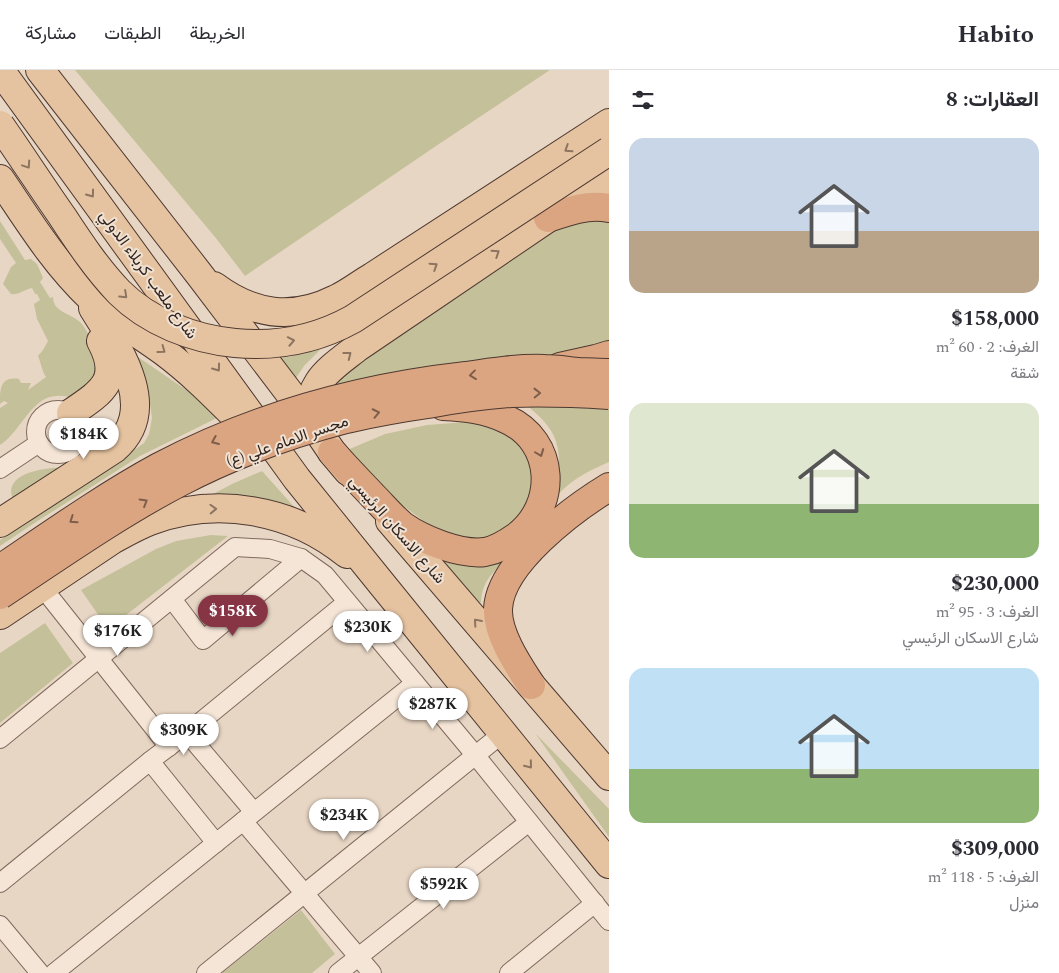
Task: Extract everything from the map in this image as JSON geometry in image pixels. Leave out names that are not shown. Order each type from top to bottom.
[{"type":"highway","points":[[548,218],[583,207],[605,208]]},
{"type":"highway","points":[[546,369],[609,355]]},
{"type":"highway","name":"مجسر الامام علي (ع)","points":[[0,569],[141,477],[200,448],[258,424],[315,405],[357,394],[426,380],[526,369],[609,373]]},
{"type":"highway","name":"مجسر الامام علي (ع)","points":[[0,595],[149,499],[225,461],[276,441],[346,419],[462,398],[508,394],[560,393],[609,395]]},
{"type":"highway","points":[[332,452],[403,526],[419,535],[458,550],[485,552],[499,548],[523,532],[534,518],[543,499],[546,487],[545,467],[536,443],[523,430],[506,419],[490,412],[474,408],[422,405]]},
{"type":"highway","points":[[531,685],[514,659],[505,638],[498,609],[501,594],[514,569],[528,552],[571,513],[609,487]]},
{"type":"main road","name":"شارع ملعب كربلاء الدولي","points":[[0,70],[297,479]]},
{"type":"main road","points":[[40,70],[199,274],[226,295],[270,312],[302,311],[337,298],[609,123]]},
{"type":"main road","points":[[0,125],[99,269],[132,304],[146,314],[190,334],[243,344],[270,344],[288,341],[340,326],[609,151]]},
{"type":"main road","points":[[312,424],[310,404],[316,385],[322,377],[358,347],[609,178]]},
{"type":"main road","points":[[0,180],[58,263],[107,351],[110,373],[106,384],[92,399],[71,414]]},
{"type":"main road","points":[[58,263],[80,288],[114,317],[182,366],[216,397],[297,479],[609,864]]},
{"type":"main road","name":"شارع الاسكان الرئيسي","points":[[199,274],[332,452],[609,776]]},
{"type":"main road","points":[[372,277],[366,296],[370,310],[381,319],[394,322]]},
{"type":"main road","points":[[1,521],[114,449],[130,432],[134,420],[135,402],[127,366],[80,288]]},
{"type":"main road","points":[[0,615],[130,530],[150,521],[190,510],[232,508],[273,515],[296,523],[317,533],[337,546],[377,578]]},
{"type":"street","points":[[57,409],[65,410],[77,419],[81,433],[76,446],[70,451],[64,454],[49,453],[39,443],[36,436],[36,428],[43,415],[57,409]]},
{"type":"street","points":[[0,470],[39,443]]},
{"type":"street","points":[[0,739],[235,547],[270,549],[301,558],[325,575],[476,756],[609,921]]},
{"type":"street","points":[[172,599],[203,640],[301,558]]},
{"type":"street","points":[[42,587],[169,747]]},
{"type":"street","points":[[0,883],[150,761],[188,733],[347,602]]},
{"type":"street","points":[[54,973],[414,683]]},
{"type":"street","points":[[188,733],[304,894],[372,973]]},
{"type":"street","points":[[206,973],[503,733]]},
{"type":"street","points":[[150,761],[216,843]]},
{"type":"street","points":[[338,973],[529,822]]},
{"type":"street","points":[[509,973],[595,903]]},
{"type":"street","points":[[0,925],[40,973]]},
{"type":"shaded area","points":[[75,70],[550,70],[245,276],[215,237]]},
{"type":"shaded area","points":[[583,219],[609,221],[609,346],[602,349],[333,387],[369,354],[566,224]]},
{"type":"shaded area","points":[[0,221],[25,260],[31,259],[37,264],[43,278],[40,282],[50,298],[53,297],[59,310],[83,325],[100,353],[104,366],[103,376],[72,398],[59,396],[48,398],[39,403],[9,438],[0,445],[0,408],[8,403],[4,401],[0,404],[2,385],[8,380],[19,379],[21,383],[31,383],[28,390],[46,377],[38,356],[48,341],[37,319],[34,304],[40,300],[37,294],[35,294],[32,288],[11,294],[3,284],[11,267],[16,263],[0,239]]},
{"type":"shaded area","points":[[324,346],[304,366],[292,384],[273,358],[290,357]]},
{"type":"shaded area","points":[[138,357],[223,415],[140,456],[0,546],[0,540],[144,443],[149,434],[152,418],[148,389]]},
{"type":"shaded area","points":[[523,403],[609,406],[609,462],[581,476],[556,497],[559,467],[557,444],[553,433],[546,423]]},
{"type":"shaded area","points":[[467,422],[488,424],[519,442],[531,464],[534,480],[531,500],[509,530],[476,542],[447,535],[429,525],[387,494],[345,451],[385,434],[427,425]]},
{"type":"shaded area","points":[[68,467],[13,499],[11,491],[13,484],[19,478],[34,471]]},
{"type":"shaded area","points":[[262,471],[305,519],[200,501],[232,484]]},
{"type":"shaded area","points":[[211,535],[228,536],[108,629],[81,590],[156,549],[176,541]]},
{"type":"shaded area","points":[[436,554],[466,563],[504,562],[485,585],[481,603],[441,569]]},
{"type":"shaded area","points":[[45,623],[73,663],[0,723],[0,653]]},
{"type":"shaded area","points":[[535,733],[609,809],[609,837]]},
{"type":"shaded area","points":[[301,910],[335,954],[312,973],[222,973]]}]
